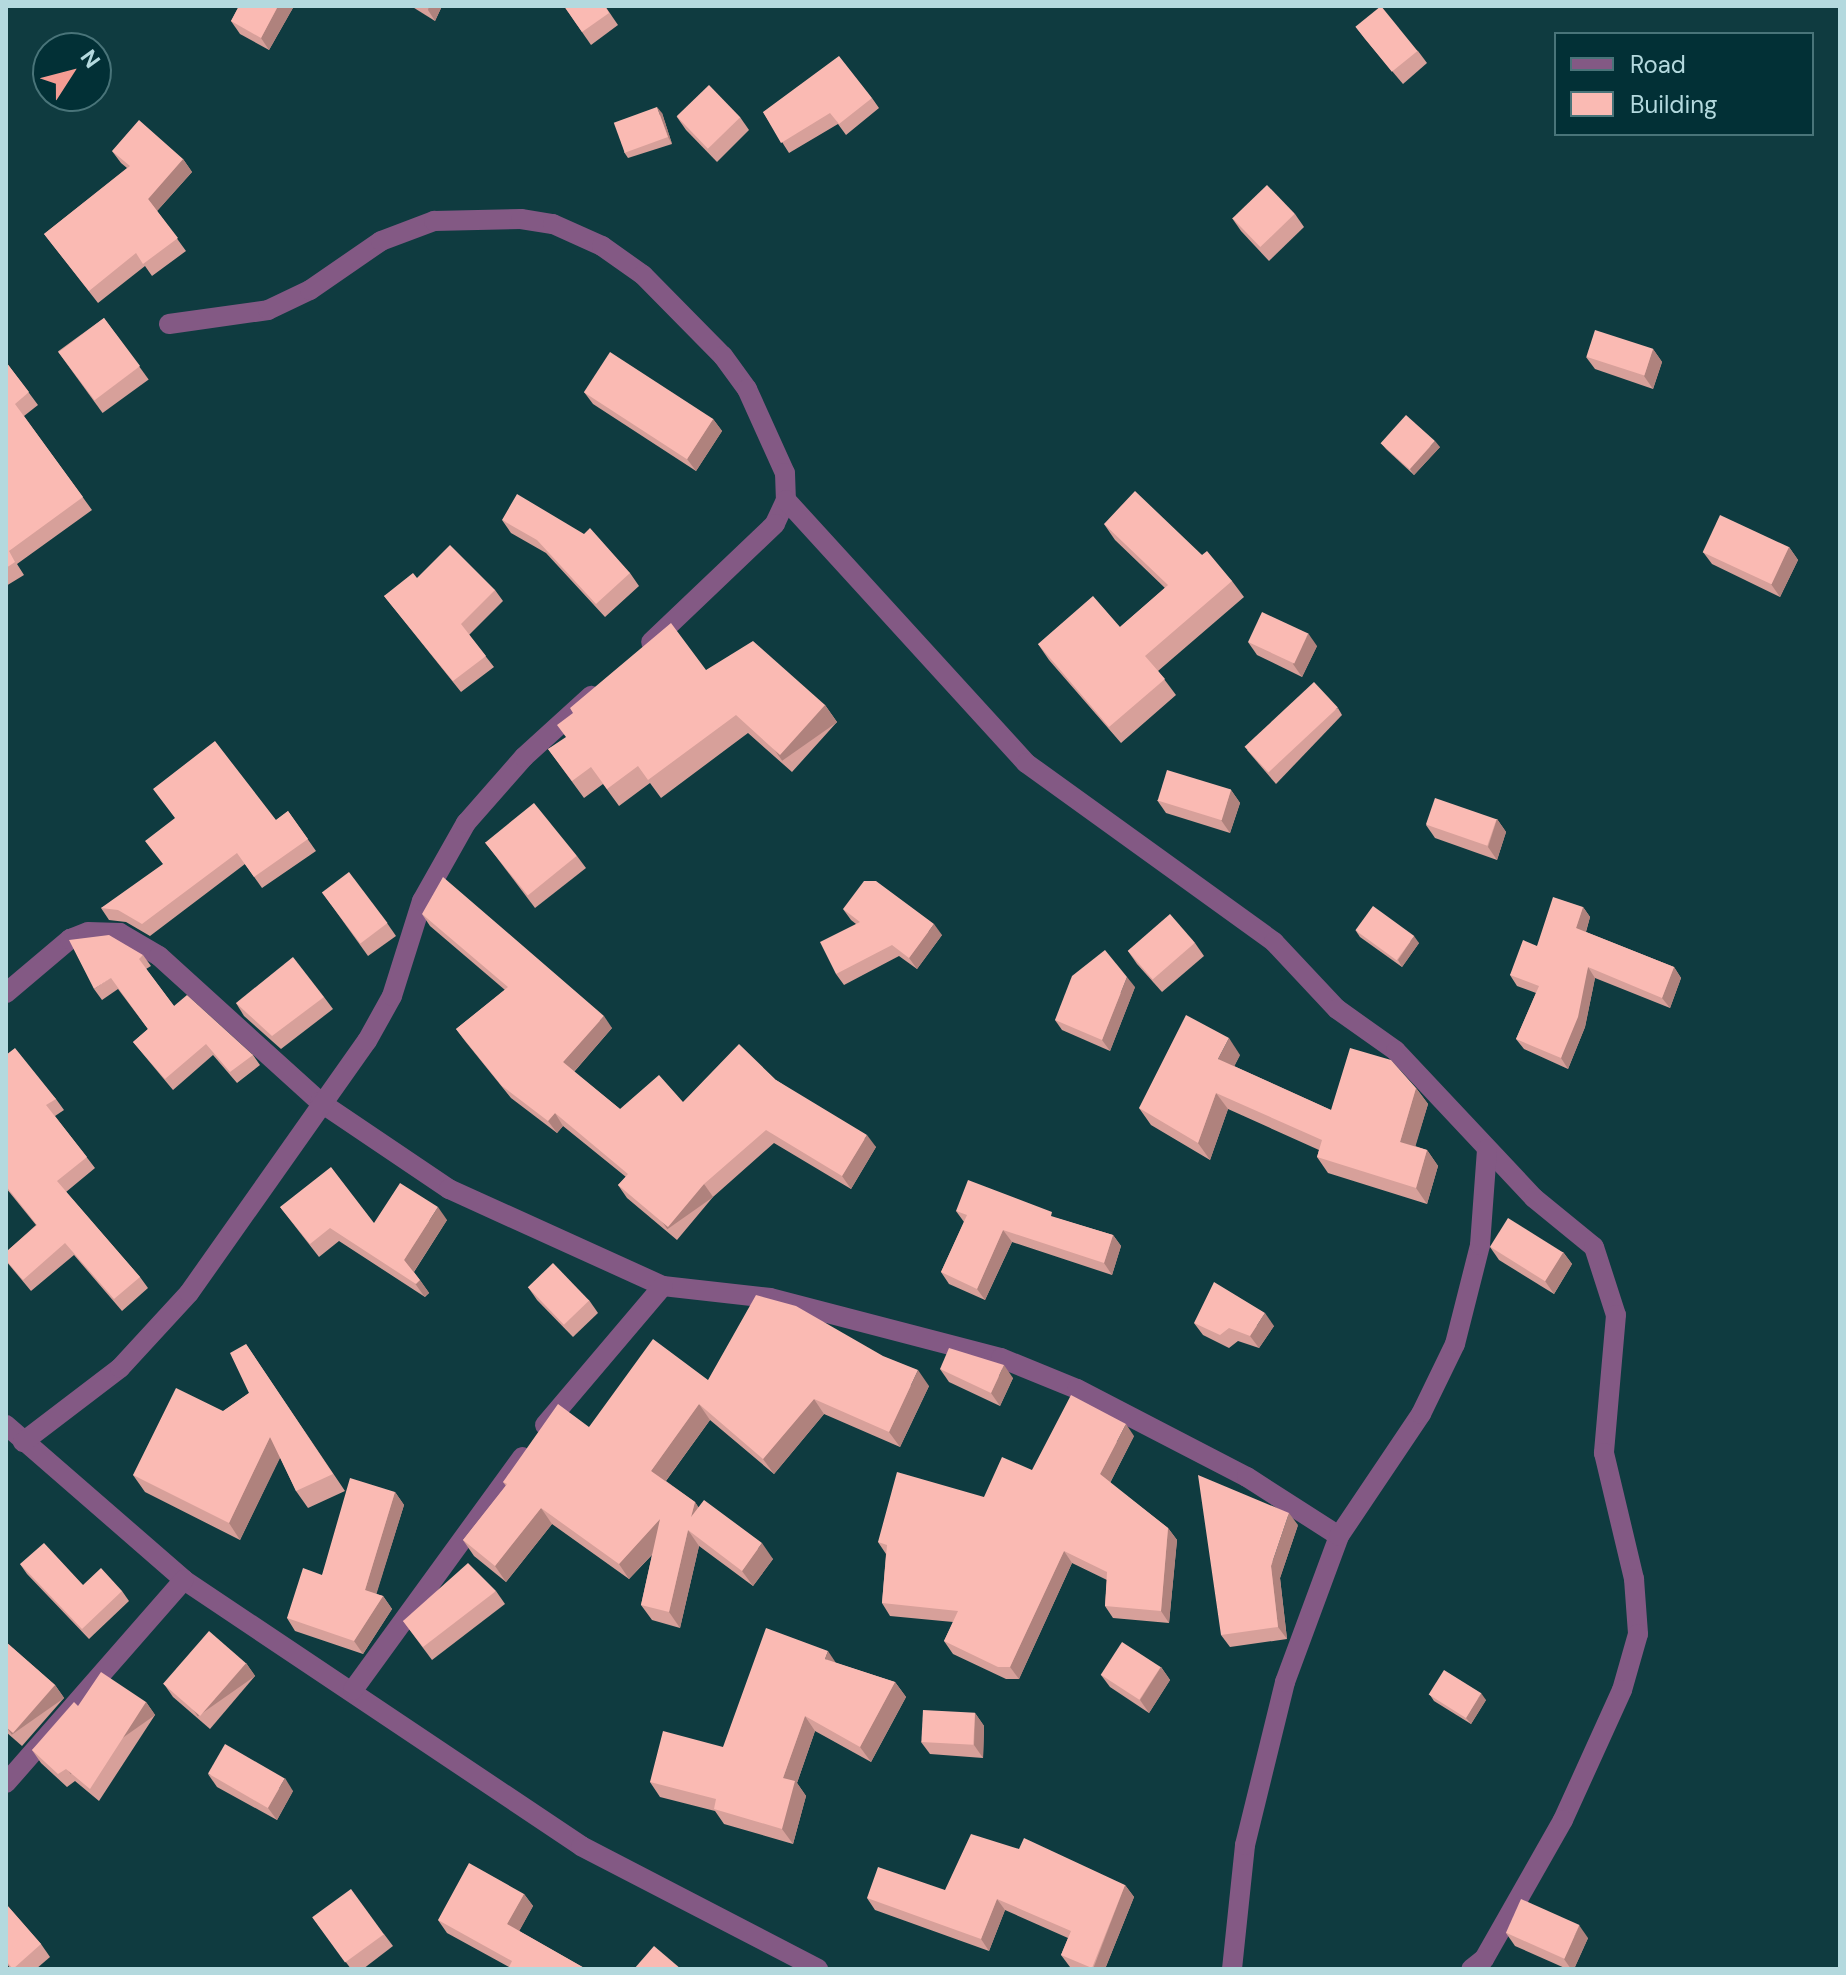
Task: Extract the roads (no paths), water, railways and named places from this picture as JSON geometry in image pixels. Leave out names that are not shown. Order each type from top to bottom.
[{"type":"street","points":[[169,324],[268,310],[310,290],[381,241],[434,221],[491,218],[553,224],[602,246],[643,275],[723,356],[767,426],[785,473],[786,500],[775,524],[632,659]]},
{"type":"street","points":[[786,500],[1026,763],[1274,942],[1337,1009],[1396,1051],[1534,1198],[1594,1247],[1609,1280],[1616,1315],[1604,1453],[1634,1579],[1638,1634],[1622,1690],[1563,1820],[1483,1966]]},
{"type":"street","points":[[23,1442],[120,1368],[159,1329],[267,1185],[320,1102],[367,1041],[392,996],[422,901],[466,823],[524,757],[611,678]]},
{"type":"street","points":[[6,993],[70,939],[88,932],[120,933],[159,956],[320,1102],[449,1189],[663,1286],[770,1298],[1001,1358],[1077,1389],[1233,1470],[1339,1536]]},
{"type":"street","points":[[1232,1969],[1257,1782],[1285,1682],[1339,1536],[1421,1414],[1455,1344],[1480,1245],[1487,1149]]},
{"type":"street","points":[[353,1690],[560,1404],[663,1286]]},
{"type":"street","points":[[6,1425],[184,1580],[353,1690],[581,1846],[818,1969]]},
{"type":"street","points":[[6,1783],[184,1580]]}]
